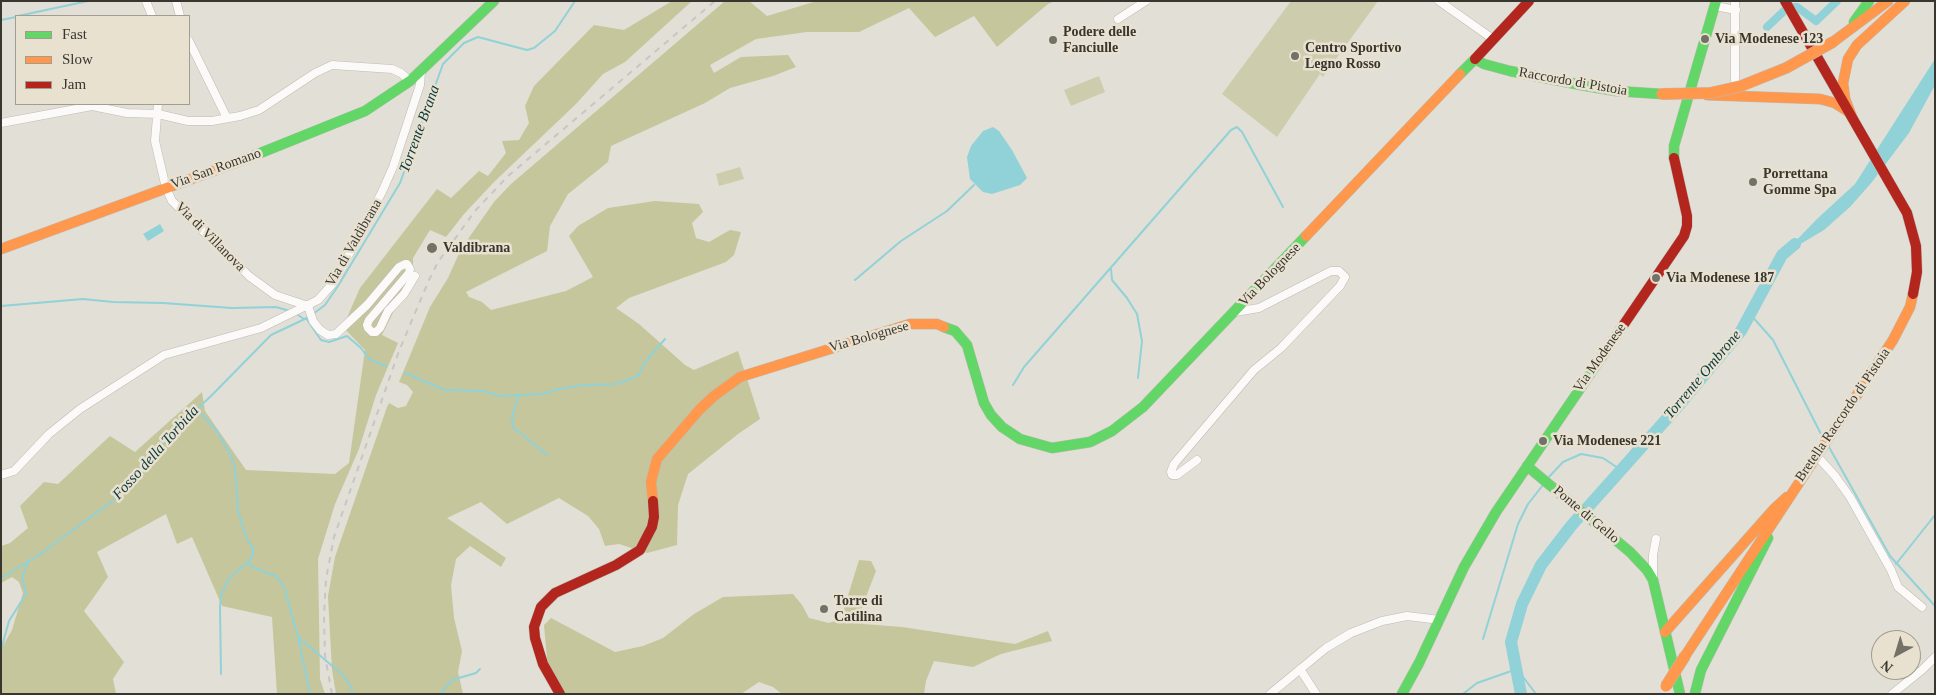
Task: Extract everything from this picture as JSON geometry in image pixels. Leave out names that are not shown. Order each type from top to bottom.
[{"type":"main road","points":[[421,72],[494,1]]},
{"type":"main road","name":"Via Bolognese","points":[[560,694],[543,664],[535,638],[534,627],[541,607],[555,594],[565,588],[616,565],[640,550],[650,535],[654,517],[651,482],[657,459],[714,396],[740,377],[910,324],[937,324],[955,331],[967,345],[984,403],[991,415],[1002,427],[1020,439],[1038,446],[1052,448],[1090,442],[1100,438],[1134,416],[1529,1]]},
{"type":"main road","points":[[1785,1],[1852,117]]},
{"type":"main road","points":[[1833,42],[1859,16],[1868,1]]},
{"type":"main road","name":"Raccordo di Pistoia","points":[[1475,59],[1484,64],[1510,71],[1603,90],[1662,94],[1718,92],[1759,80],[1799,62],[1833,42],[1888,1]]},
{"type":"main road","points":[[1852,117],[1843,90],[1843,76],[1848,59],[1858,45],[1905,1]]},
{"type":"main road","name":"Via Modenese","points":[[1402,694],[1440,620],[1464,567],[1491,520],[1684,236],[1687,216],[1674,156],[1674,146],[1715,4]]},
{"type":"main road","name":"Via San Romano","points":[[1,248],[348,119],[378,104],[421,72]]},
{"type":"main road","points":[[1696,94],[1816,98],[1831,101],[1844,108],[1852,117]]},
{"type":"main road","name":"Bretella Raccordo di Pistoia","points":[[1663,690],[1789,495],[1893,340],[1910,307],[1917,272],[1916,246],[1907,213],[1852,117]]},
{"type":"main road","name":"Ponte di Gello","points":[[1527,466],[1642,562],[1653,580]]},
{"type":"main road","points":[[1665,632],[1774,509],[1789,495]]},
{"type":"main road","points":[[1653,580],[1679,690],[1693,693],[1701,670],[1770,533],[1774,519]]},
{"type":"street","points":[[146,1],[152,15]]},
{"type":"street","points":[[176,1],[180,15]]},
{"type":"street","points":[[1118,19],[1146,1]]},
{"type":"street","points":[[1439,1],[1493,39]]},
{"type":"street","points":[[1715,4],[1735,6],[1735,80]]},
{"type":"street","points":[[190,43],[227,118]]},
{"type":"street","points":[[1,123],[92,106],[127,113],[158,114],[178,119],[199,121],[227,118],[259,110],[315,73],[332,65],[395,70],[410,81]]},
{"type":"street","name":"Via di Valdibrana","points":[[1,475],[14,471],[49,434],[80,409],[164,355],[261,328],[318,300],[335,281],[382,192],[393,167],[419,88],[421,72]]},
{"type":"street","name":"Via di Villanova","points":[[158,105],[155,141],[166,188],[172,201],[249,276],[275,295],[308,306]]},
{"type":"street","points":[[308,306],[313,321],[324,333],[333,334],[340,332],[367,305],[399,266],[407,264],[410,269],[409,272],[368,320],[368,328],[372,332],[376,332],[380,328],[388,310],[404,294],[415,276]]},
{"type":"street","points":[[1197,460],[1177,475],[1172,475],[1171,472],[1174,464],[1254,370],[1280,348],[1340,286],[1345,277],[1339,271],[1331,271],[1259,308],[1234,312]]},
{"type":"street","points":[[1816,455],[1835,476],[1850,497],[1891,570],[1898,587],[1922,607]]},
{"type":"street","points":[[1653,580],[1653,555],[1656,539]]},
{"type":"street","points":[[1270,694],[1334,642],[1369,625],[1407,616],[1440,620]]},
{"type":"street","points":[[1892,694],[1935,657]]},
{"type":"street","points":[[1300,669],[1316,694]]},
{"type":"green space","points":[[672,1],[692,1],[625,62],[603,74],[576,104],[494,182],[464,214],[446,237],[430,230],[413,258],[413,272],[382,335],[398,343],[376,395],[359,449],[335,504],[318,559],[320,679],[325,694],[277,694],[272,617],[222,606],[192,537],[177,544],[166,514],[97,552],[108,577],[84,611],[124,662],[113,679],[116,694],[1,694],[1,649],[12,630],[23,593],[19,582],[12,577],[1,583],[1,546],[10,543],[28,528],[20,506],[44,482],[58,484],[110,436],[135,452],[202,392],[205,411],[246,470],[335,474],[349,463],[365,350],[343,327],[360,288],[437,189],[451,198],[479,171],[488,176],[506,153],[502,141],[519,140],[529,123],[525,106],[534,86],[594,25],[624,30]]},
{"type":"green space","points":[[725,1],[749,1],[767,16],[817,1],[1055,1],[1048,4],[997,47],[974,16],[935,37],[909,8],[859,32],[807,32],[756,39],[710,65],[714,73],[741,57],[788,55],[796,67],[773,76],[730,88],[705,103],[611,146],[608,162],[568,194],[550,226],[547,251],[466,292],[469,297],[482,302],[491,310],[566,291],[593,277],[569,236],[578,226],[608,208],[655,201],[699,204],[703,212],[692,223],[696,238],[709,242],[730,230],[741,232],[734,255],[726,262],[629,298],[616,308],[639,324],[685,365],[694,370],[738,351],[760,419],[688,474],[678,505],[677,545],[647,553],[619,544],[605,546],[599,529],[588,516],[559,498],[507,524],[481,502],[447,518],[506,558],[501,567],[470,546],[456,559],[451,585],[454,618],[462,651],[458,672],[463,694],[336,694],[332,670],[328,596],[335,557],[387,407],[389,403],[398,408],[406,406],[413,392],[407,385],[399,382],[430,307],[448,278],[461,249],[494,202],[511,184]]},
{"type":"green space","name":"Centro Sportivo Legno Rosso","points":[[1291,1],[1378,1],[1323,77],[1320,74],[1277,137],[1222,94]]},
{"type":"green space","points":[[1099,76],[1105,92],[1071,106],[1064,90]]},
{"type":"green space","points":[[740,167],[744,179],[719,186],[716,174]]},
{"type":"green space","points":[[859,560],[871,561],[876,571],[862,607],[863,624],[902,627],[1015,644],[1048,631],[1052,641],[1001,654],[973,667],[934,661],[926,681],[924,694],[782,694],[773,687],[759,682],[741,694],[563,694],[548,670],[544,625],[551,618],[615,652],[643,646],[663,638],[694,614],[723,597],[793,594],[809,618],[829,623],[838,620],[842,615]]},
{"type":"water","points":[[1935,59],[1935,85],[1909,133],[1872,182],[1850,207],[1824,230],[1782,255],[1855,184]]},
{"type":"water","points":[[993,127],[999,131],[1012,150],[1027,178],[1020,185],[992,194],[983,192],[970,179],[967,157],[971,146],[983,131]]},
{"type":"water","points":[[160,224],[164,231],[148,241],[143,234]]},
{"type":"waterway","points":[[23,15],[88,1]]},
{"type":"waterway","name":"Torrente Brana","points":[[313,314],[325,305],[338,286],[400,183],[443,64],[464,43],[478,37],[527,50],[534,48],[555,31],[575,1]]},
{"type":"waterway","points":[[1794,7],[1797,7],[1816,21],[1837,1]]},
{"type":"waterway","points":[[1767,27],[1784,11]]},
{"type":"waterway","points":[[1,20],[15,17]]},
{"type":"waterway","points":[[1013,385],[1024,367],[1231,130],[1237,127],[1242,132],[1283,207]]},
{"type":"waterway","points":[[855,280],[901,241],[947,211],[974,185]]},
{"type":"waterway","name":"Torrente Ombrone","points":[[1521,694],[1511,642],[1522,604],[1541,565],[1571,526],[1680,404],[1741,331],[1782,255],[1795,244]]},
{"type":"waterway","points":[[1111,269],[1112,280],[1137,314],[1142,341],[1138,378]]},
{"type":"waterway","name":"Torrente Brana","points":[[1,306],[83,299],[232,308],[276,307],[290,311]]},
{"type":"waterway","points":[[1750,314],[1773,340],[1822,436]]},
{"type":"waterway","name":"Fosso della Torbida","points":[[298,315],[304,319]]},
{"type":"waterway","name":"Fosso della Torbida","points":[[1,578],[39,555],[118,497],[167,437],[211,396],[271,335],[309,317]]},
{"type":"waterway","points":[[306,318],[321,340],[329,342],[347,336],[361,348],[369,359],[386,366]]},
{"type":"waterway","points":[[405,373],[445,390],[484,391],[499,396],[543,394],[559,389],[586,385],[617,384],[638,376],[645,362],[665,339]]},
{"type":"waterway","points":[[518,396],[512,419],[513,427],[547,455]]},
{"type":"waterway","points":[[197,409],[216,430],[231,456],[235,469],[238,510],[249,543],[253,547],[253,554],[249,562],[229,578],[221,596],[221,674]]},
{"type":"waterway","points":[[1829,447],[1890,556],[1935,606]]},
{"type":"waterway","points":[[1547,479],[1563,462],[1581,454],[1603,458],[1621,470]]},
{"type":"waterway","points":[[1483,639],[1518,524],[1528,504],[1543,485]]},
{"type":"waterway","points":[[1896,564],[1935,515]]},
{"type":"waterway","points":[[1,650],[9,621],[26,594],[22,577],[28,562]]},
{"type":"waterway","points":[[249,562],[250,566],[276,576],[284,587],[298,637],[310,694]]},
{"type":"waterway","points":[[298,637],[343,675],[353,694]]},
{"type":"waterway","points":[[440,694],[452,680],[476,673],[480,669]]},
{"type":"waterway","points":[[1463,694],[1477,683],[1517,669],[1536,694]]},
{"type":"railway","points":[[332,694],[325,656],[324,616],[326,579],[334,537],[399,351],[438,262],[475,211],[508,176],[715,1]]},
{"type":"traffic: fast","points":[[248,158],[365,111],[410,81],[494,1]]},
{"type":"traffic: fast","points":[[1674,158],[1674,146],[1716,1]]},
{"type":"traffic: fast","points":[[1854,22],[1869,1]]},
{"type":"traffic: fast","points":[[1460,74],[1475,59],[1484,64],[1510,71],[1581,85],[1616,91],[1662,94]]},
{"type":"traffic: fast","points":[[944,327],[955,331],[967,345],[984,403],[991,415],[1002,427],[1020,439],[1052,448],[1090,442],[1112,431],[1143,407],[1306,236]]},
{"type":"traffic: fast","points":[[1402,694],[1419,663],[1464,567],[1496,512],[1603,355]]},
{"type":"traffic: fast","points":[[1527,466],[1630,552],[1647,570],[1653,580],[1680,694]]},
{"type":"traffic: fast","points":[[1695,693],[1701,670],[1768,538]]},
{"type":"traffic: slow","points":[[1833,42],[1888,1]]},
{"type":"traffic: slow","points":[[1852,117],[1845,99],[1843,83],[1848,59],[1857,45],[1905,1]]},
{"type":"traffic: slow","points":[[1662,94],[1710,93],[1741,86],[1786,68],[1833,42]]},
{"type":"traffic: slow","points":[[1306,236],[1460,74]]},
{"type":"traffic: slow","points":[[1707,95],[1820,99],[1835,103],[1846,110]]},
{"type":"traffic: slow","points":[[1,249],[248,158]]},
{"type":"traffic: slow","points":[[1685,656],[1893,340],[1910,307],[1913,294]]},
{"type":"traffic: slow","points":[[653,501],[651,482],[657,459],[700,409],[740,377],[910,324],[937,324],[944,327]]},
{"type":"traffic: slow","points":[[1665,632],[1774,509],[1787,497]]},
{"type":"traffic: slow","points":[[1666,686],[1685,656]]},
{"type":"traffic: jam","points":[[1475,59],[1529,1]]},
{"type":"traffic: jam","points":[[1785,1],[1907,213],[1916,246],[1917,272],[1913,294]]},
{"type":"traffic: jam","points":[[1603,355],[1684,236],[1687,216],[1674,158]]},
{"type":"traffic: jam","points":[[560,694],[543,664],[535,638],[534,627],[541,607],[555,593],[616,565],[640,550],[652,527],[654,517],[653,501]]},
{"type":"place","name":"Via Modenese 123","points":[[1705,39]]},
{"type":"place","name":"Podere delle Fanciulle","points":[[1053,40]]},
{"type":"place","name":"Centro Sportivo Legno Rosso","points":[[1295,56]]},
{"type":"place","name":"Porrettana Gomme Spa","points":[[1753,182]]},
{"type":"place","name":"Valdibrana","points":[[432,248]]},
{"type":"place","name":"Via Modenese 187","points":[[1656,278]]},
{"type":"place","name":"Via Modenese 221","points":[[1543,441]]},
{"type":"place","name":"Torre di Catilina","points":[[824,609]]}]
